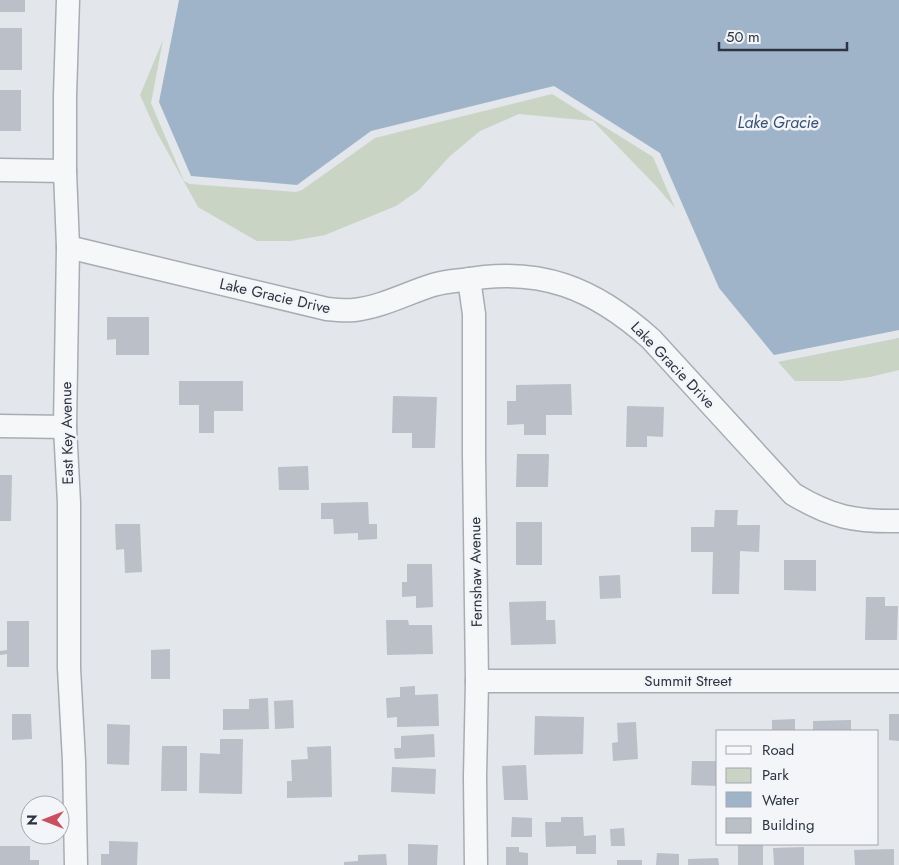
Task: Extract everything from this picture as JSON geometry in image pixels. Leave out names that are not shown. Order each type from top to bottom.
[{"type":"street","name":"East Key Avenue","points":[[68,0],[65,96],[68,248],[65,427],[69,503],[69,668],[74,761],[76,865]]},
{"type":"street","points":[[0,170],[65,171]]},
{"type":"street","name":"Lake Gracie Drive","points":[[68,248],[327,309],[353,310],[376,306],[434,285],[493,275],[540,277],[566,284],[608,304],[628,318],[651,339],[793,494],[811,505],[838,516],[858,520],[899,520]]},
{"type":"street","name":"Fernshaw Avenue","points":[[469,278],[474,314],[477,681],[474,777],[476,865]]},
{"type":"street","points":[[0,426],[65,427]]},
{"type":"street","name":"Summit Street","points":[[477,681],[899,681]]},
{"type":"green space","points":[[163,40],[151,103],[184,181],[190,184],[296,192],[302,190],[375,138],[552,94],[653,157],[675,208],[593,121],[519,114],[480,131],[450,156],[419,190],[396,206],[325,235],[291,241],[257,241],[198,207],[156,131],[140,95]]},
{"type":"green space","points":[[899,338],[899,370],[870,377],[841,381],[795,381],[778,362]]},
{"type":"water","name":"Lake Gracie","points":[[179,0],[899,0],[899,330],[774,355],[719,288],[660,153],[554,86],[371,131],[297,185],[191,176],[159,102]]},
{"type":"building","points":[[0,0],[25,0],[25,12],[0,12]]},
{"type":"building","points":[[0,28],[22,28],[22,70],[0,70]]},
{"type":"building","points":[[0,90],[21,90],[21,131],[0,131]]},
{"type":"building","points":[[107,317],[149,317],[149,355],[116,355],[116,339],[107,340]]},
{"type":"building","points":[[179,381],[243,381],[243,411],[214,411],[214,433],[199,433],[199,405],[179,405]]},
{"type":"building","points":[[571,384],[572,415],[546,415],[546,435],[524,435],[524,424],[507,425],[507,401],[516,401],[516,385]]},
{"type":"building","points":[[393,396],[437,397],[435,448],[412,448],[412,433],[392,433]]},
{"type":"building","points":[[627,406],[664,407],[663,437],[647,436],[647,447],[626,447]]},
{"type":"building","points":[[517,454],[549,454],[548,487],[516,487]]},
{"type":"building","points":[[308,466],[309,490],[279,490],[278,467]]},
{"type":"building","points":[[0,475],[12,475],[11,521],[0,521]]},
{"type":"building","points":[[368,502],[369,524],[377,524],[377,539],[358,540],[358,533],[334,534],[333,519],[321,519],[321,503]]},
{"type":"building","points":[[715,510],[738,510],[737,525],[760,525],[759,552],[740,551],[739,594],[712,594],[713,552],[691,552],[691,527],[714,527]]},
{"type":"building","points":[[516,522],[542,522],[542,565],[516,565]]},
{"type":"building","points":[[115,524],[140,524],[142,572],[125,573],[124,549],[116,550]]},
{"type":"building","points":[[784,560],[816,560],[816,591],[784,590]]},
{"type":"building","points":[[407,564],[432,564],[433,607],[416,608],[416,596],[402,597],[402,582],[407,582]]},
{"type":"building","points":[[620,575],[621,598],[600,599],[599,576]]},
{"type":"building","points":[[866,597],[885,597],[885,606],[898,606],[897,640],[865,640]]},
{"type":"building","points":[[546,601],[546,620],[555,620],[556,644],[511,645],[509,602]]},
{"type":"building","points":[[386,620],[408,620],[409,625],[432,625],[433,654],[387,655]]},
{"type":"building","points":[[7,621],[29,621],[29,667],[7,667],[7,654],[0,655],[0,651],[7,650]]},
{"type":"building","points":[[170,649],[170,679],[151,679],[151,650]]},
{"type":"building","points":[[415,686],[415,695],[438,694],[439,726],[397,727],[397,717],[387,718],[386,698],[400,697],[400,687]]},
{"type":"building","points":[[268,698],[269,729],[223,730],[223,709],[249,709],[249,699]]},
{"type":"building","points":[[293,700],[294,728],[275,729],[274,701]]},
{"type":"building","points":[[12,714],[31,714],[32,739],[12,740]]},
{"type":"building","points":[[889,714],[899,714],[899,741],[889,740]]},
{"type":"building","points":[[535,716],[584,717],[583,754],[534,755]]},
{"type":"building","points":[[795,719],[795,730],[772,730],[772,720]]},
{"type":"building","points":[[851,720],[851,730],[813,730],[813,721]]},
{"type":"building","points":[[636,722],[638,759],[613,761],[612,743],[618,742],[617,723]]},
{"type":"building","points":[[107,724],[130,725],[129,765],[107,764]]},
{"type":"building","points":[[434,734],[435,757],[395,759],[394,748],[401,748],[401,736]]},
{"type":"building","points":[[220,739],[243,739],[242,794],[199,793],[200,753],[220,754]]},
{"type":"building","points":[[162,746],[187,746],[187,791],[161,791]]},
{"type":"building","points":[[331,746],[332,797],[287,798],[287,781],[292,781],[291,760],[308,759],[307,747]]},
{"type":"building","points":[[692,761],[716,761],[716,786],[691,785]]},
{"type":"building","points":[[526,765],[528,800],[504,800],[502,766]]},
{"type":"building","points":[[392,767],[436,769],[435,794],[391,792]]},
{"type":"building","points":[[512,817],[532,818],[532,837],[511,837]]},
{"type":"building","points":[[561,817],[583,817],[584,836],[596,835],[596,854],[576,854],[576,846],[546,847],[545,822],[561,822]]},
{"type":"building","points":[[624,828],[625,846],[611,846],[610,829]]},
{"type":"building","points":[[109,841],[138,842],[137,865],[101,865],[101,854],[109,854]]},
{"type":"building","points":[[408,844],[438,845],[437,865],[408,865]]},
{"type":"building","points":[[738,845],[763,845],[763,865],[738,865]]},
{"type":"building","points":[[0,846],[30,846],[30,860],[39,860],[39,865],[0,865]]},
{"type":"building","points":[[506,847],[519,847],[519,852],[528,853],[528,865],[506,865]]},
{"type":"building","points":[[804,847],[804,865],[774,865],[773,848]]},
{"type":"building","points":[[894,849],[894,865],[855,865],[854,850]]},
{"type":"building","points":[[657,853],[679,854],[679,865],[656,865]]},
{"type":"building","points":[[386,854],[387,865],[344,865],[344,862],[358,861],[358,855]]},
{"type":"building","points":[[718,858],[719,865],[688,865],[688,859]]},
{"type":"building","points":[[617,860],[642,860],[642,865],[617,865]]}]
